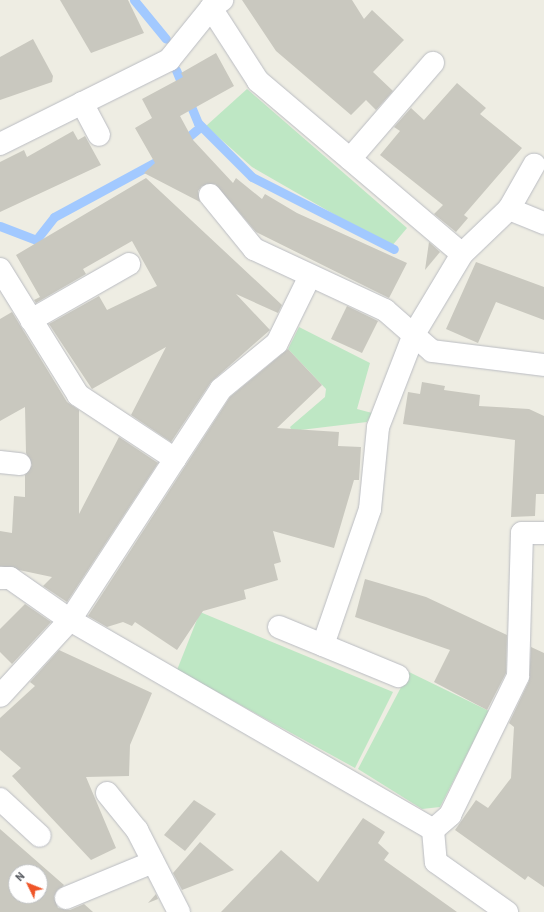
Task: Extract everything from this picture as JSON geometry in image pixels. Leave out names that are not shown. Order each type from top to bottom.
[{"type":"street","points":[[0,144],[169,60],[217,4],[258,81],[462,254]]},
{"type":"street","points":[[350,159],[433,63]]},
{"type":"street","points":[[82,103],[99,135]]},
{"type":"street","points":[[323,645],[370,509],[378,427],[414,334],[462,254],[508,209],[534,165]]},
{"type":"street","points":[[210,195],[254,249],[309,278],[385,310],[432,351],[544,365]]},
{"type":"street","points":[[508,209],[544,223]]},
{"type":"street","points":[[31,320],[129,264]]},
{"type":"street","points":[[0,269],[78,395],[175,459]]},
{"type":"street","points":[[0,696],[70,620],[221,389],[277,343],[309,278]]},
{"type":"street","points":[[433,830],[450,815],[518,676],[522,533],[544,533]]},
{"type":"street","points":[[0,578],[10,578],[70,620],[433,830]]},
{"type":"street","points":[[279,627],[398,676]]},
{"type":"street","points":[[107,793],[137,830],[178,912]]},
{"type":"street","points":[[0,799],[40,836]]},
{"type":"street","points":[[433,830],[436,862],[507,912]]},
{"type":"street","points":[[66,898],[153,862]]},
{"type":"green space","points":[[247,89],[407,228],[391,247],[252,167],[206,126]]},
{"type":"green space","points":[[299,327],[370,363],[357,409],[372,413],[367,422],[292,431],[290,427],[325,397],[326,389],[288,349]]},
{"type":"green space","points":[[200,612],[393,692],[355,768],[177,670]]},
{"type":"green space","points":[[409,672],[489,711],[440,807],[422,809],[358,769]]},
{"type":"building","points":[[60,0],[128,0],[144,33],[91,53]]},
{"type":"building","points":[[242,0],[352,0],[364,19],[372,10],[404,40],[373,72],[393,91],[376,110],[366,100],[351,115],[276,51]]},
{"type":"building","points":[[33,39],[53,76],[52,82],[0,100],[0,57]]},
{"type":"building","points":[[216,53],[234,86],[180,116],[193,140],[233,183],[236,178],[262,199],[265,194],[297,213],[407,263],[389,298],[256,232],[215,184],[202,186],[198,191],[200,202],[144,173],[155,163],[135,128],[152,118],[142,99],[183,77],[181,73]]},
{"type":"building","points":[[457,83],[486,108],[480,114],[522,148],[464,215],[468,218],[456,232],[434,214],[443,205],[380,155],[400,131],[394,127],[411,108],[424,120]]},
{"type":"building","points":[[73,131],[78,140],[85,136],[101,165],[0,212],[0,162],[24,150],[27,157]]},
{"type":"building","points":[[146,178],[282,305],[278,313],[236,294],[270,330],[211,382],[171,442],[131,415],[166,347],[92,389],[49,324],[99,296],[107,310],[157,286],[132,241],[83,269],[86,274],[36,303],[34,300],[40,297],[16,255]]},
{"type":"building","points":[[429,242],[440,252],[425,270]]},
{"type":"building","points":[[476,262],[544,287],[544,320],[496,302],[478,343],[446,329]]},
{"type":"building","points":[[347,306],[378,321],[362,353],[331,339]]},
{"type":"building","points":[[12,312],[67,402],[79,410],[79,514],[119,437],[158,463],[67,602],[43,586],[52,577],[0,566],[0,531],[12,533],[14,496],[25,497],[25,475],[32,465],[26,453],[25,407],[0,421],[0,319]]},
{"type":"building","points":[[288,349],[322,385],[277,428],[339,432],[338,446],[361,447],[359,480],[354,480],[334,548],[273,531],[281,562],[274,564],[278,580],[244,590],[246,599],[203,611],[177,650],[135,622],[132,626],[123,622],[107,627],[88,616],[230,397]]},
{"type":"building","points":[[422,382],[445,386],[444,390],[480,395],[479,406],[529,409],[544,416],[544,494],[536,494],[535,516],[511,517],[515,440],[403,424],[408,392],[420,394]]},
{"type":"building","points":[[365,579],[426,597],[507,635],[506,673],[487,710],[434,682],[450,650],[355,617]]},
{"type":"building","points":[[25,604],[51,622],[12,664],[0,652],[0,629]]},
{"type":"building","points":[[531,647],[544,653],[544,887],[528,876],[525,880],[455,830],[476,800],[488,808],[511,778],[514,727],[509,723],[529,681]]},
{"type":"building","points":[[59,650],[152,693],[130,745],[129,776],[86,777],[116,848],[91,860],[12,776],[21,768],[0,750],[0,718],[35,686],[30,682]]},
{"type":"building","points":[[194,800],[216,814],[185,851],[164,835]]},
{"type":"building","points":[[363,818],[385,832],[378,843],[389,853],[384,860],[457,912],[221,912],[281,850],[318,882]]},
{"type":"building","points":[[0,829],[40,864],[8,864],[8,904],[48,904],[48,871],[64,885],[54,896],[58,908],[70,910],[84,904],[93,912],[0,912]]},
{"type":"building","points":[[200,842],[234,870],[182,890],[173,873]]},
{"type":"building","points":[[156,894],[158,899],[148,903]]},
{"type":"waterway","points":[[134,0],[166,39]]},
{"type":"waterway","points":[[176,70],[198,123],[252,177],[394,249]]},
{"type":"waterway","points":[[181,143],[201,126]]},
{"type":"waterway","points":[[0,226],[36,240],[54,217],[165,157]]}]
